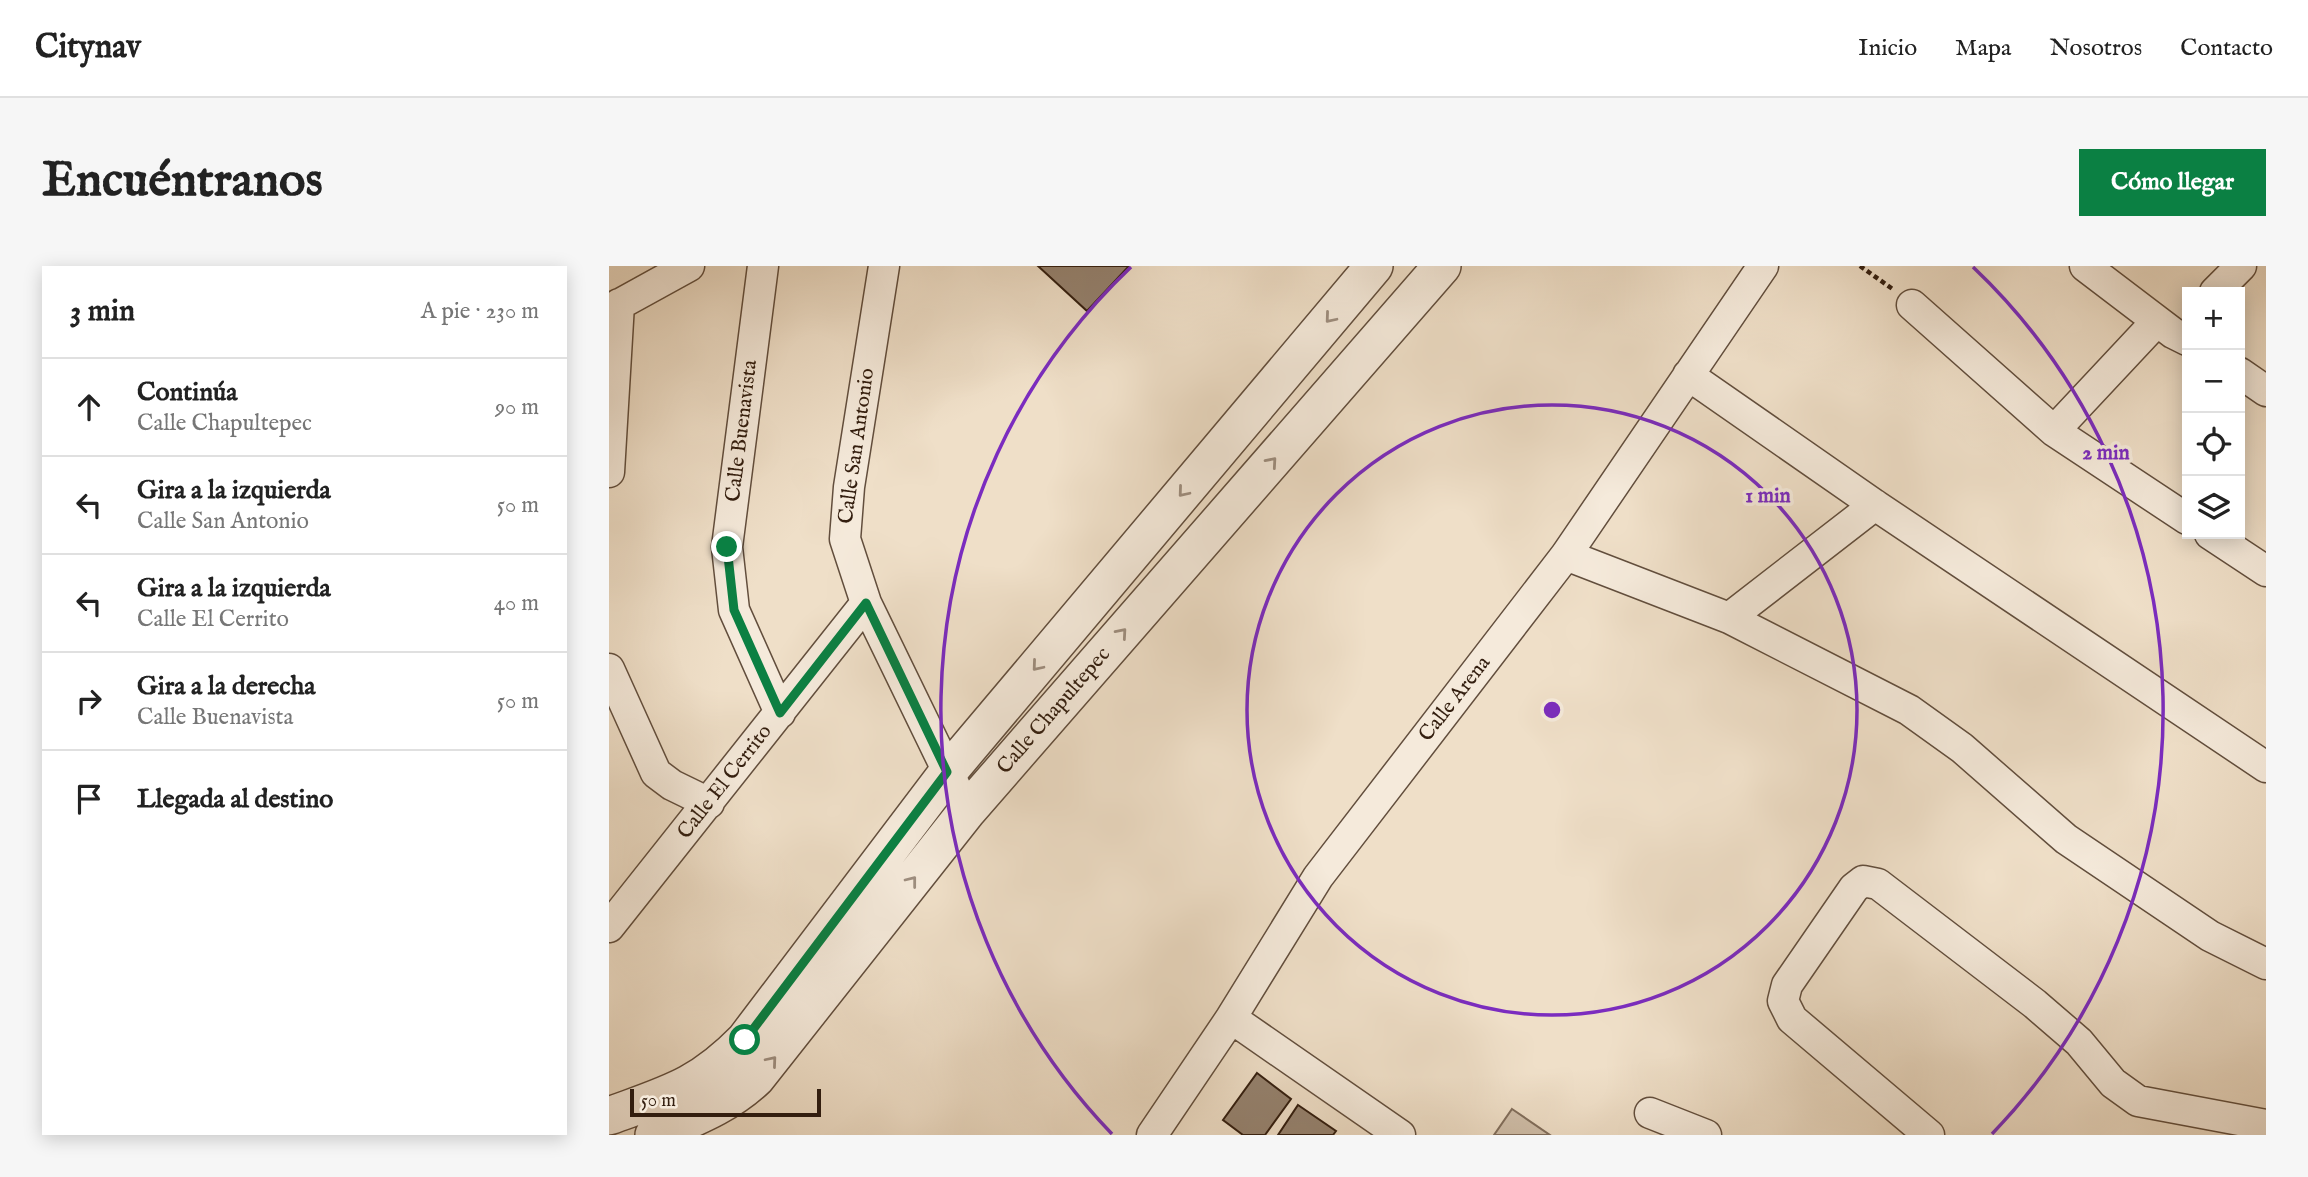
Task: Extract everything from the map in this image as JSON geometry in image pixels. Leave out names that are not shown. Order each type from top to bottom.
[{"type":"street","points":[[609,472],[614,307],[689,266]]},
{"type":"street","name":"Calle Buenavista","points":[[763,266],[727,547],[734,610],[780,713]]},
{"type":"street","name":"Calle San Antonio","points":[[884,266],[849,487],[845,538],[866,603],[967,811]]},
{"type":"street","name":"Calle Chapultepec","points":[[609,1116],[683,1089],[706,1076],[745,1040],[947,772],[1374,266]]},
{"type":"street","name":"Calle Chapultepec","points":[[654,1135],[716,1108],[743,1091],[757,1078],[967,811],[1442,266]]},
{"type":"street","name":"Calle Arena","points":[[1152,1135],[1231,1018],[1318,877],[1566,555],[1763,266]]},
{"type":"street","points":[[2054,431],[2176,328],[2085,266]]},
{"type":"street","points":[[2220,287],[2241,266]]},
{"type":"street","points":[[1912,305],[2054,431],[2182,516]]},
{"type":"street","points":[[1688,375],[1875,505],[2266,767]]},
{"type":"street","points":[[2245,376],[2266,391]]},
{"type":"street","points":[[1729,618],[1875,505]]},
{"type":"street","points":[[2218,539],[2266,570]]},
{"type":"street","points":[[1566,555],[1729,618],[1909,710],[1962,748],[2066,839],[2210,936],[2266,964]]},
{"type":"street","name":"Calle El Cerrito","points":[[609,927],[866,603]]},
{"type":"street","points":[[609,669],[656,773],[672,785],[709,803]]},
{"type":"street","points":[[1929,1135],[1792,1019],[1783,1001],[1787,985],[1854,888],[1863,881],[1878,884],[2035,1004],[2079,1042],[2113,1083],[2138,1101],[2266,1125]]},
{"type":"street","points":[[1231,1018],[1387,1131]]},
{"type":"street","points":[[1650,1113],[1706,1135]]},
{"type":"path","points":[[1860,266],[1870,270],[1912,305]]},
{"type":"shaded area","points":[[1512,1109],[1550,1135],[1494,1135]]},
{"type":"building","points":[[1038,266],[1129,266],[1087,311]]},
{"type":"building","points":[[1257,1073],[1291,1099],[1265,1135],[1243,1135],[1223,1120]]},
{"type":"building","points":[[1298,1105],[1336,1131],[1333,1135],[1278,1135]]},
{"type":"route","points":[[727,547],[734,610],[780,713],[866,603],[947,772],[745,1040]]}]
